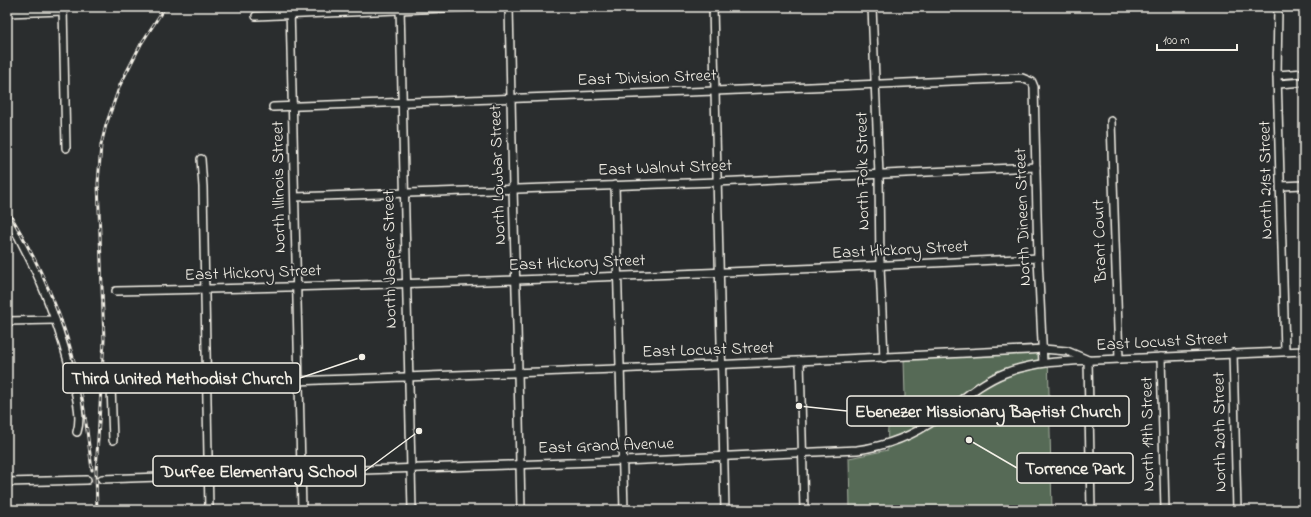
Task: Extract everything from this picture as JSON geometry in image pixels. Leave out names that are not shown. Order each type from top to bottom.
[{"type":"street","points":[[256,16],[290,10],[468,7]]},
{"type":"street","name":"North Lowbar Street","points":[[509,7],[521,510]]},
{"type":"street","points":[[713,7],[725,510]]},
{"type":"street","name":"North Folk Street","points":[[872,7],[880,175],[880,266],[884,358]]},
{"type":"street","name":"North 21st Street","points":[[1278,7],[1277,75],[1285,351]]},
{"type":"street","name":"North Jasper Street","points":[[400,8],[401,102],[412,510]]},
{"type":"street","points":[[7,12],[63,9],[66,148]]},
{"type":"street","name":"North Illinois Street","points":[[290,10],[302,510]]},
{"type":"street","points":[[1277,75],[1304,73]]},
{"type":"street","name":"East Division Street","points":[[273,107],[1022,78]]},
{"type":"street","name":"North Dineen Street","points":[[1022,78],[1032,82],[1034,87],[1038,258],[1043,363]]},
{"type":"street","points":[[1278,84],[1304,82]]},
{"type":"street","name":"Brant Court","points":[[1111,121],[1119,359]]},
{"type":"street","points":[[201,158],[203,187],[209,510]]},
{"type":"street","name":"East Walnut Street","points":[[294,197],[717,182],[1036,167]]},
{"type":"street","points":[[615,185],[624,510]]},
{"type":"street","points":[[1281,186],[1304,185]]},
{"type":"street","points":[[7,216],[19,236],[38,276],[66,352],[76,393],[79,413],[79,428],[77,432]]},
{"type":"street","name":"East Hickory Street","points":[[116,291],[204,290],[720,274],[1038,258]]},
{"type":"street","points":[[7,321],[54,320]]},
{"type":"street","name":"East Locust Street","points":[[113,440],[111,387],[207,385],[620,369],[884,358],[1043,349],[1067,351],[1088,360],[1304,351]]},
{"type":"street","name":"North 20th Street","points":[[1233,353],[1237,510]]},
{"type":"street","name":"North 19th Street","points":[[1161,356],[1165,510]]},
{"type":"street","points":[[1088,360],[1091,510]]},
{"type":"street","name":"East Grand Avenue","points":[[102,479],[622,461],[857,450],[886,445],[909,436],[924,427],[982,384],[1005,373],[1043,363],[1088,360]]},
{"type":"street","points":[[800,361],[804,510]]},
{"type":"street","points":[[7,482],[87,480]]},
{"type":"green space","points":[[1048,353],[1052,510],[850,510],[849,458],[888,450],[888,425],[893,415],[903,403],[905,396],[904,360]]},
{"type":"tunnel","points":[[87,480],[102,479]]},
{"type":"railway","points":[[97,510],[96,471],[104,340],[98,183],[101,145],[106,125],[120,85],[141,44],[165,7]]},
{"type":"railway","points":[[7,210],[40,270],[66,333],[78,377],[92,470]]},
{"type":"place","name":"Third United Methodist Church","points":[[362,357]]},
{"type":"place","name":"Ebenezer Missionary Baptist Church","points":[[799,406]]},
{"type":"place","name":"Durfee Elementary School","points":[[419,431]]},
{"type":"place","name":"Torrence Park","points":[[969,440]]}]
